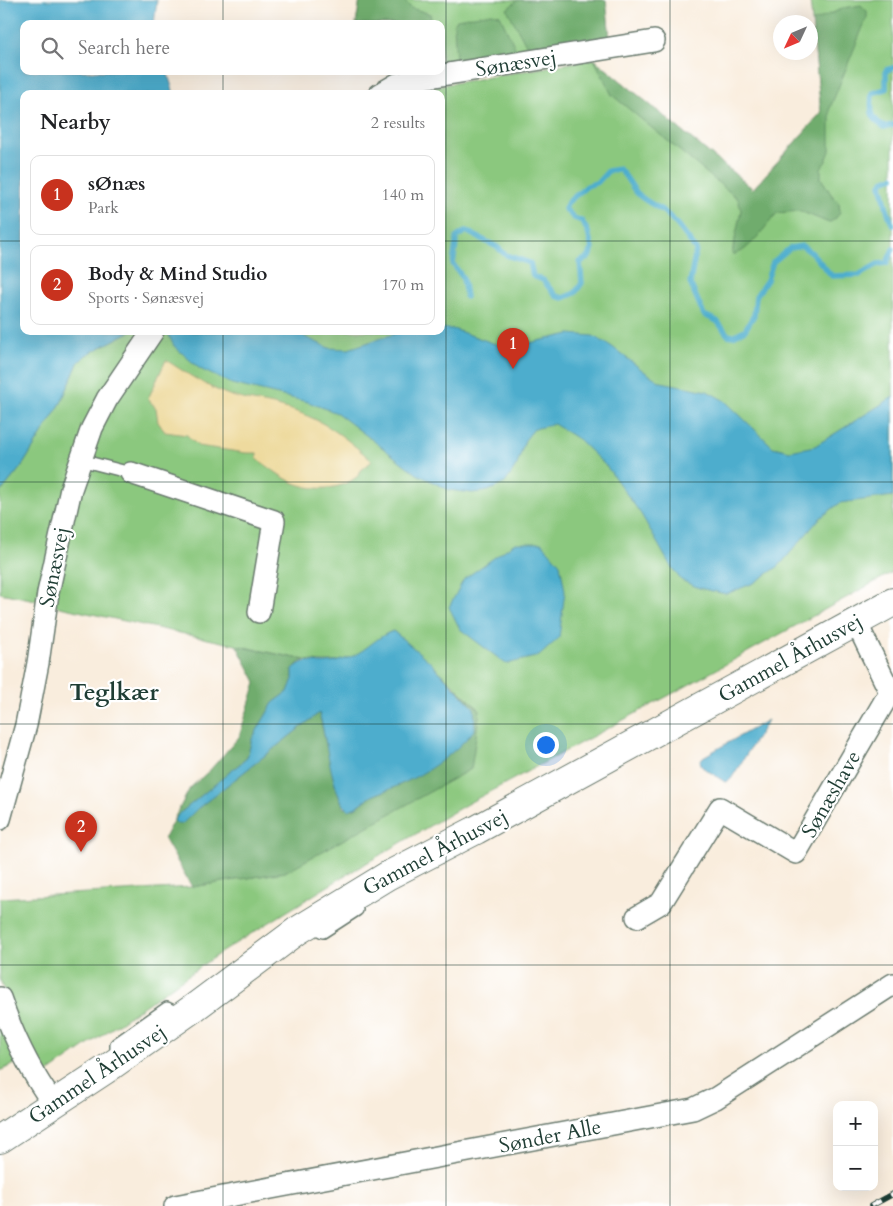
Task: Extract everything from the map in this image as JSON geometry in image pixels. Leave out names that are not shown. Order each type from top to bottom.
[{"type":"street","name":"Sønæsvej","points":[[445,74],[654,41]]},
{"type":"street","name":"Sønæsvej","points":[[387,90],[397,84],[442,75]]},
{"type":"street","name":"Sønæsvej","points":[[0,820],[26,725],[38,663],[49,586],[62,522],[80,460],[92,428],[107,399],[150,335]]},
{"type":"street","points":[[131,473],[274,520],[260,612]]},
{"type":"street","name":"Gammel Århusvej","points":[[0,1139],[182,1016],[307,924],[384,885],[476,830],[893,602]]},
{"type":"street","name":"Sønæshave","points":[[637,917],[661,903],[720,808],[796,854],[892,693],[856,622]]},
{"type":"street","name":"Sønder Alle","points":[[175,1206],[694,1109],[716,1098],[893,984]]},
{"type":"street","points":[[0,998],[24,1058],[36,1080],[53,1103]]},
{"type":"lane","points":[[80,460],[131,473]]},
{"type":"lane","points":[[307,924],[323,932],[365,905]]},
{"type":"green space","points":[[360,0],[606,0],[610,39],[445,68],[445,20],[357,20]]},
{"type":"green space","points":[[360,0],[404,0],[411,8],[430,14],[431,20],[357,20]]},
{"type":"green space","points":[[518,0],[606,0],[610,39],[530,52],[507,9]]},
{"type":"green space","points":[[810,0],[893,0],[893,572],[467,804],[346,875],[220,953],[45,1075],[11,1011],[0,979],[0,898],[192,887],[285,872],[480,710],[393,631],[354,656],[339,661],[323,662],[305,660],[55,606],[56,580],[99,425],[157,335],[445,335],[445,90],[413,90],[594,59],[753,189],[821,113],[816,60],[818,60],[818,15],[811,15]]},
{"type":"green space","points":[[861,5],[867,11],[867,17],[830,108],[830,151],[821,168],[821,178],[839,203],[840,212],[829,223],[800,211],[777,213],[750,245],[737,254],[732,254],[741,210],[738,199],[612,95],[594,59],[753,189],[821,113],[816,60],[818,60],[818,19],[844,8]]},
{"type":"green space","points":[[492,13],[500,15],[518,54],[456,64],[454,24],[457,19]]},
{"type":"green space","points":[[124,335],[145,335],[92,416],[41,601],[0,593],[0,493],[22,466],[61,403],[78,363],[86,355]]},
{"type":"green space","points":[[237,646],[305,660],[293,669],[293,679],[288,692],[273,703],[252,739],[247,758],[179,814],[182,824],[197,809],[319,713],[336,789],[344,808],[355,808],[372,796],[399,785],[441,761],[474,708],[455,687],[480,710],[471,769],[285,872],[192,887],[164,838],[190,788],[210,770],[239,737],[256,682]]},
{"type":"green space","points":[[0,1015],[18,1062],[0,1071]]},
{"type":"sand","points":[[166,360],[221,392],[235,397],[275,405],[308,416],[341,435],[372,461],[358,473],[359,475],[344,484],[326,488],[308,487],[290,481],[277,473],[257,459],[257,453],[198,446],[187,435],[165,432],[158,422],[156,408],[148,399]]},
{"type":"water","points":[[0,0],[157,0],[154,20],[20,20],[20,75],[168,75],[173,90],[20,90],[20,335],[124,335],[86,355],[78,363],[61,403],[22,466],[0,493]]},
{"type":"water","points":[[445,328],[453,329],[507,348],[570,334],[593,336],[611,346],[661,382],[707,391],[725,401],[773,447],[790,451],[815,446],[893,397],[893,496],[840,503],[820,518],[779,566],[754,583],[726,594],[699,588],[681,580],[670,565],[641,514],[607,467],[578,439],[554,424],[534,429],[525,440],[517,465],[505,483],[488,491],[472,493],[449,490],[417,474],[337,413],[308,402],[232,384],[200,369],[174,346],[168,335],[303,335],[329,348],[348,349],[391,335],[445,335]]},
{"type":"water","points":[[515,543],[542,543],[560,564],[565,591],[559,638],[539,656],[506,664],[460,629],[449,607],[464,579]]},
{"type":"water","points":[[393,631],[428,660],[474,708],[475,729],[459,747],[419,775],[372,796],[349,810],[343,804],[338,794],[319,713],[197,809],[182,824],[177,824],[174,820],[179,814],[247,758],[252,739],[273,703],[288,692],[293,679],[293,669],[309,661],[331,663],[352,657]]},
{"type":"water","points":[[768,720],[731,779],[725,782],[702,767],[700,761],[703,757]]},
{"type":"waterway","points":[[893,68],[886,70],[886,89],[872,93],[871,104],[873,116],[879,123],[884,127],[893,125]]},
{"type":"waterway","points":[[466,297],[463,278],[453,264],[457,237],[466,231],[497,247],[506,255],[530,263],[533,276],[543,280],[556,296],[563,298],[575,293],[582,283],[580,262],[589,257],[592,249],[588,232],[582,221],[574,218],[565,209],[568,202],[587,186],[598,182],[608,171],[619,169],[640,196],[673,220],[696,250],[690,283],[704,315],[717,321],[728,335],[733,336],[745,330],[754,315],[756,296],[767,280],[773,262],[790,248],[802,246],[812,253],[832,276],[859,275],[878,264],[887,263],[893,249]]},
{"type":"waterway","points":[[893,177],[883,181],[881,185],[893,225]]},
{"type":"railway","points":[[871,1206],[893,1194]]},
{"type":"place","name":"sØnæs","points":[[513,369]]},
{"type":"place","name":"Body & Mind Studio","points":[[81,852]]},
{"type":"district","name":"Teglkær","points":[[114,692]]}]
